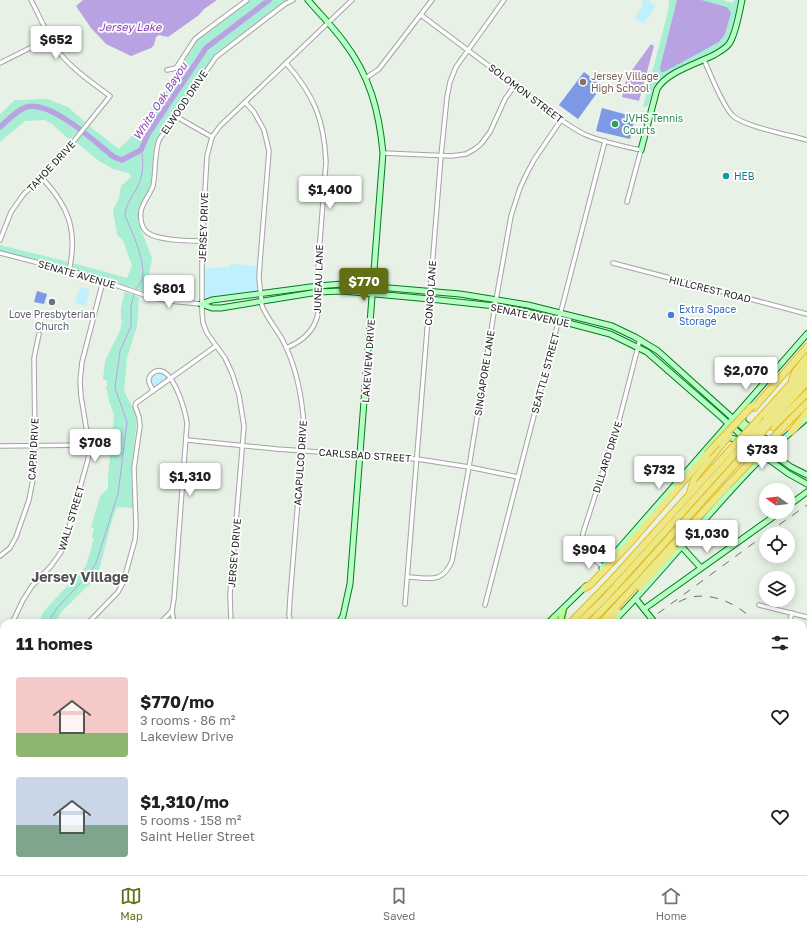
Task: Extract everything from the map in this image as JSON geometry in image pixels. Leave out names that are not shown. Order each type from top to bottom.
[{"type":"highway","points":[[584,588],[590,585],[629,544],[750,406],[780,378],[807,347]]},
{"type":"highway","points":[[791,384],[795,372],[807,357]]},
{"type":"highway","points":[[574,619],[690,495],[760,435],[767,421],[791,384],[807,366]]},
{"type":"highway","points":[[767,421],[807,374]]},
{"type":"highway","points":[[583,619],[603,600],[767,421],[807,382]]},
{"type":"highway","points":[[767,421],[807,393]]},
{"type":"highway","points":[[605,619],[727,486],[807,403]]},
{"type":"highway","points":[[690,495],[694,479],[750,406]]},
{"type":"highway","points":[[792,431],[807,412]]},
{"type":"highway","points":[[594,619],[623,588],[734,456]]},
{"type":"highway","points":[[612,619],[708,510],[715,499]]},
{"type":"main road","points":[[561,619],[562,610]]},
{"type":"street","points":[[0,63],[50,38],[31,0]]},
{"type":"street","points":[[167,70],[176,68],[195,39],[247,0]]},
{"type":"street","name":"ELWOOD DRIVE","points":[[202,242],[177,240],[152,235],[145,230],[142,224],[141,212],[153,183],[156,148],[159,140],[216,56],[285,4],[293,0]]},
{"type":"street","name":"LAKEVIEW DRIVE","points":[[308,0],[337,33],[353,55],[366,78],[377,110],[383,153],[350,584],[341,619]]},
{"type":"street","name":"JERSEY DRIVE","points":[[231,619],[230,594],[244,426],[240,395],[225,358],[205,328],[202,317],[202,242],[207,156],[212,137],[220,126],[352,0]]},
{"type":"street","points":[[366,78],[379,69],[432,0]]},
{"type":"street","name":"CONGO LANE","points":[[405,604],[441,156],[450,82],[456,67],[504,0]]},
{"type":"street","points":[[627,202],[659,85],[663,80],[704,60],[728,45],[732,38],[742,0]]},
{"type":"street","name":"SOLOMON STREET","points":[[421,15],[561,120],[585,135],[640,150]]},
{"type":"street","name":"TAHOE DRIVE","points":[[0,240],[12,212],[23,195],[76,139],[110,96],[71,65],[55,47],[50,38]]},
{"type":"street","points":[[704,60],[732,116],[742,122],[807,140]]},
{"type":"street","name":"JUNEAU LANE","points":[[286,63],[305,87],[315,104],[325,143],[326,162],[317,280],[319,312],[316,321],[301,340],[286,348]]},
{"type":"street","points":[[383,153],[441,156],[466,154],[481,144],[490,132],[504,99],[515,85]]},
{"type":"street","name":"ACAPULCO DRIVE","points":[[245,102],[254,112],[264,130],[269,151],[260,262],[260,293],[264,310],[286,348],[299,385],[303,407],[304,426],[290,598],[290,619]]},
{"type":"street","points":[[175,116],[212,137]]},
{"type":"street","name":"SINGAPORE LANE","points":[[408,577],[437,578],[447,572],[452,561],[496,300],[512,216],[518,195],[534,160],[561,120]]},
{"type":"street","name":"SEATTLE STREET","points":[[485,605],[605,141]]},
{"type":"street","points":[[41,177],[58,197],[66,210],[71,228],[73,245],[69,271]]},
{"type":"street","name":"SENATE AVENUE","points":[[0,253],[69,271],[140,294],[169,301],[202,304],[212,308],[221,308],[318,292],[342,291],[495,306],[527,312],[610,334],[638,347],[659,362],[764,456],[789,474],[807,484]]},
{"type":"street","name":"HILLCREST ROAD","points":[[613,263],[807,314]]},
{"type":"street","name":"WALL STREET","points":[[14,619],[32,586],[51,566],[61,552],[88,459],[89,445],[81,396],[80,380],[82,362],[103,281]]},
{"type":"street","name":"SENATE AVENUE","points":[[202,304],[212,300],[260,293],[342,284],[460,294],[528,305],[561,312],[612,326],[640,339],[668,359],[769,451],[781,460],[807,475]]},
{"type":"street","name":"CAPRI DRIVE","points":[[0,556],[10,548],[16,537],[29,500],[33,479],[35,446],[34,358],[39,334]]},
{"type":"street","points":[[555,619],[603,567],[728,423],[750,406],[807,334]]},
{"type":"street","name":"DILLARD DRIVE","points":[[603,567],[585,551],[582,544],[583,533],[619,421],[640,339]]},
{"type":"street","points":[[92,619],[118,592],[123,582],[135,540],[134,468],[140,426],[139,417],[135,406],[136,403],[216,346]]},
{"type":"street","points":[[153,391],[149,382],[150,377],[154,372],[159,370],[165,372],[184,406],[188,423],[172,611],[173,619]]},
{"type":"street","points":[[742,415],[743,422],[764,438],[776,441],[786,436]]},
{"type":"street","points":[[614,619],[636,599],[748,471],[807,418]]},
{"type":"street","points":[[712,442],[726,437],[735,439],[750,453],[748,471]]},
{"type":"street","name":"CARLSBAD STREET","points":[[187,440],[417,459],[469,467],[518,477]]},
{"type":"street","points":[[779,442],[778,450],[781,460]]},
{"type":"street","points":[[0,446],[89,445]]},
{"type":"street","points":[[795,501],[807,492]]},
{"type":"street","points":[[644,609],[770,519]]},
{"type":"street","points":[[682,547],[702,568]]},
{"type":"street","points":[[636,599],[651,619]]},
{"type":"street","points":[[767,607],[807,617]]},
{"type":"street","points":[[164,619],[172,611]]},
{"type":"street","points":[[790,619],[792,613]]},
{"type":"green space","points":[[249,0],[287,0],[215,54],[155,143],[151,183],[138,213],[138,222],[152,258],[146,292],[73,269],[73,263],[127,278],[132,266],[123,240],[117,235],[113,210],[119,198],[121,186],[131,177],[129,173],[113,169],[99,161],[76,142],[89,126],[119,149],[136,132],[198,39]]},
{"type":"green space","points":[[669,0],[722,0],[733,3],[734,0],[739,0],[728,40],[722,47],[661,78],[654,86],[648,106],[643,107],[668,12]]},
{"type":"green space","points":[[48,99],[68,107],[85,122],[70,140],[52,124],[44,120],[25,121],[0,142],[0,114],[15,100]]},
{"type":"green space","points":[[0,245],[69,262],[66,267],[64,267],[1,251]]},
{"type":"green space","points":[[125,292],[139,297],[137,326],[127,358],[124,391],[134,410],[137,420],[131,474],[133,508],[117,507],[98,574],[95,579],[61,612],[58,619],[41,619],[44,611],[86,566],[94,539],[92,538],[94,528],[91,527],[100,497],[108,488],[114,415],[107,390],[105,388],[107,387],[107,381],[103,379],[105,361],[120,331],[122,321],[121,308]]},
{"type":"shaded area","points":[[641,0],[648,0],[656,6],[643,24],[635,17],[641,8],[643,1]]},
{"type":"shaded area","points":[[584,72],[602,86],[578,119],[559,105]]},
{"type":"shaded area","name":"JVHS Tennis Courts","points":[[602,108],[635,117],[630,139],[596,131]]},
{"type":"shaded area","points":[[231,264],[257,266],[257,291],[208,299],[204,297],[203,268],[230,267]]},
{"type":"shaded area","points":[[80,287],[90,290],[86,306],[75,303]]},
{"type":"shaded area","points":[[37,291],[47,294],[44,304],[34,302]]},
{"type":"shaded area","points":[[159,370],[170,379],[153,391],[149,382],[150,377]]},
{"type":"water","name":"Jersey Lake","points":[[83,0],[217,0],[168,37],[159,35],[156,37],[154,45],[151,48],[131,56],[106,44],[91,28],[76,6]]},
{"type":"water","points":[[677,0],[701,0],[727,7],[731,13],[725,34],[719,42],[664,72],[661,72],[660,68]]},
{"type":"water","points":[[651,44],[654,46],[639,101],[622,97],[627,77]]},
{"type":"waterway","name":"White Oak Bayou","points":[[0,127],[14,114],[24,108],[34,106],[46,109],[71,123],[114,157],[122,160],[141,150],[148,134],[206,48],[269,0]]},
{"type":"waterway","points":[[135,291],[142,280],[143,274],[141,257],[125,216],[125,211],[141,178],[143,162],[141,150]]},
{"type":"waterway","points":[[50,619],[57,608],[89,574],[96,563],[118,494],[127,422],[115,388],[120,351],[131,326],[131,306],[134,294]]},
{"type":"railway","points":[[776,527],[807,505]]},
{"type":"railway","points":[[650,619],[759,539]]},
{"type":"railway","points":[[679,602],[699,596],[720,599],[740,609],[752,619]]},
{"type":"place","name":"Jersey Village High School","points":[[583,82]]},
{"type":"place","name":"JVHS Tennis Courts","points":[[615,124]]},
{"type":"place","name":"HEB","points":[[726,176]]},
{"type":"place","name":"Love Presbyterian Church","points":[[52,302]]},
{"type":"place","name":"Extra Space Storage","points":[[671,315]]},
{"type":"district","name":"Jersey Village","points":[[80,577]]}]
